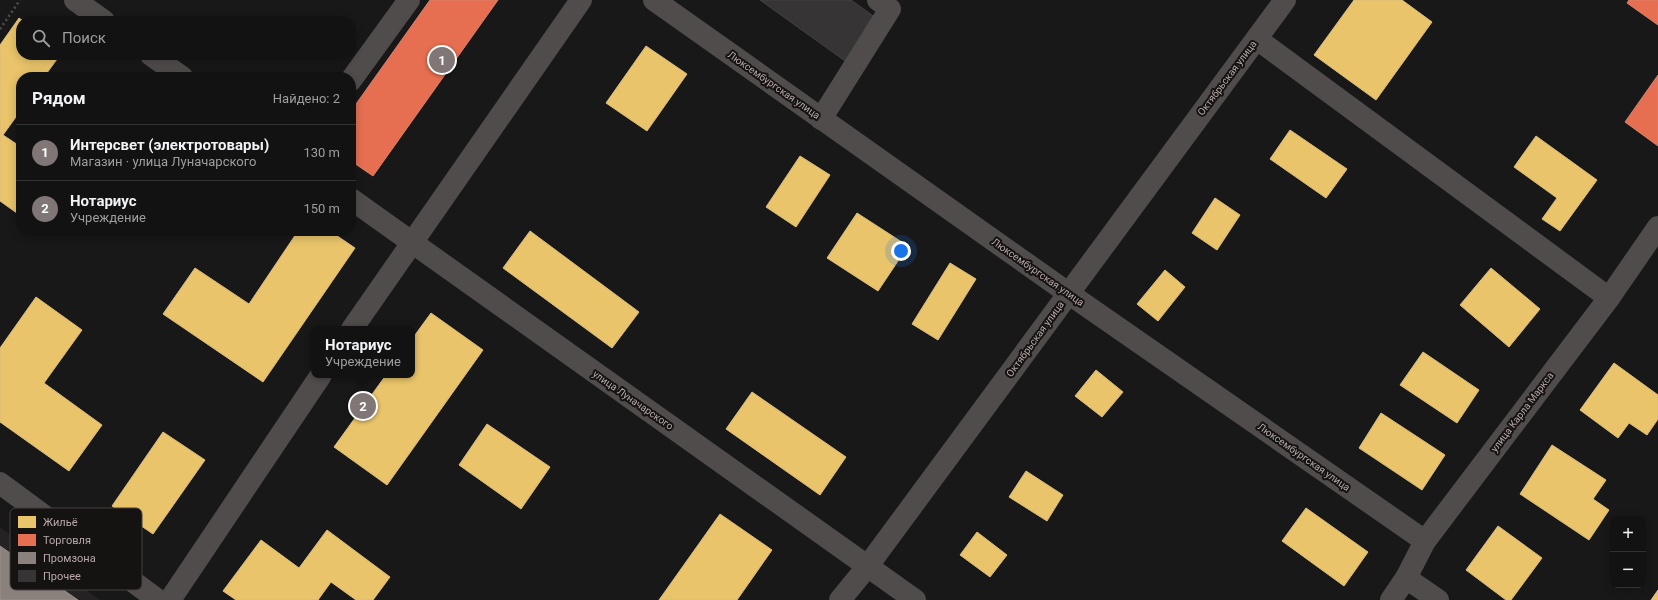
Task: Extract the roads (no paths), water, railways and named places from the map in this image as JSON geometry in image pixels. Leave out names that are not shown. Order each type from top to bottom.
[{"type":"street","points":[[75,0],[97,16]]},
{"type":"street","points":[[356,73],[408,0]]},
{"type":"street","points":[[354,326],[581,0]]},
{"type":"street","name":"Люксембургская улица","points":[[654,0],[1068,294],[1425,541]]},
{"type":"street","points":[[821,118],[890,9],[878,0]]},
{"type":"street","name":"Октябрьская улица","points":[[840,600],[867,567],[1285,0]]},
{"type":"street","points":[[1257,39],[1609,298]]},
{"type":"street","points":[[158,60],[175,72]]},
{"type":"street","name":"улица Луначарского","points":[[356,203],[915,600]]},
{"type":"street","name":"улица Карла Маркса","points":[[1391,600],[1406,578],[1425,541],[1609,298],[1658,227]]},
{"type":"street","points":[[170,600],[318,378]]},
{"type":"street","points":[[0,483],[34,508]]},
{"type":"street","points":[[1406,578],[1438,600]]},
{"type":"street","points":[[142,588],[158,600]]},
{"type":"place","name":"Интерсвет (электротовары)","points":[[442,60]]},
{"type":"place","name":"Нотариус","points":[[363,406]]}]
